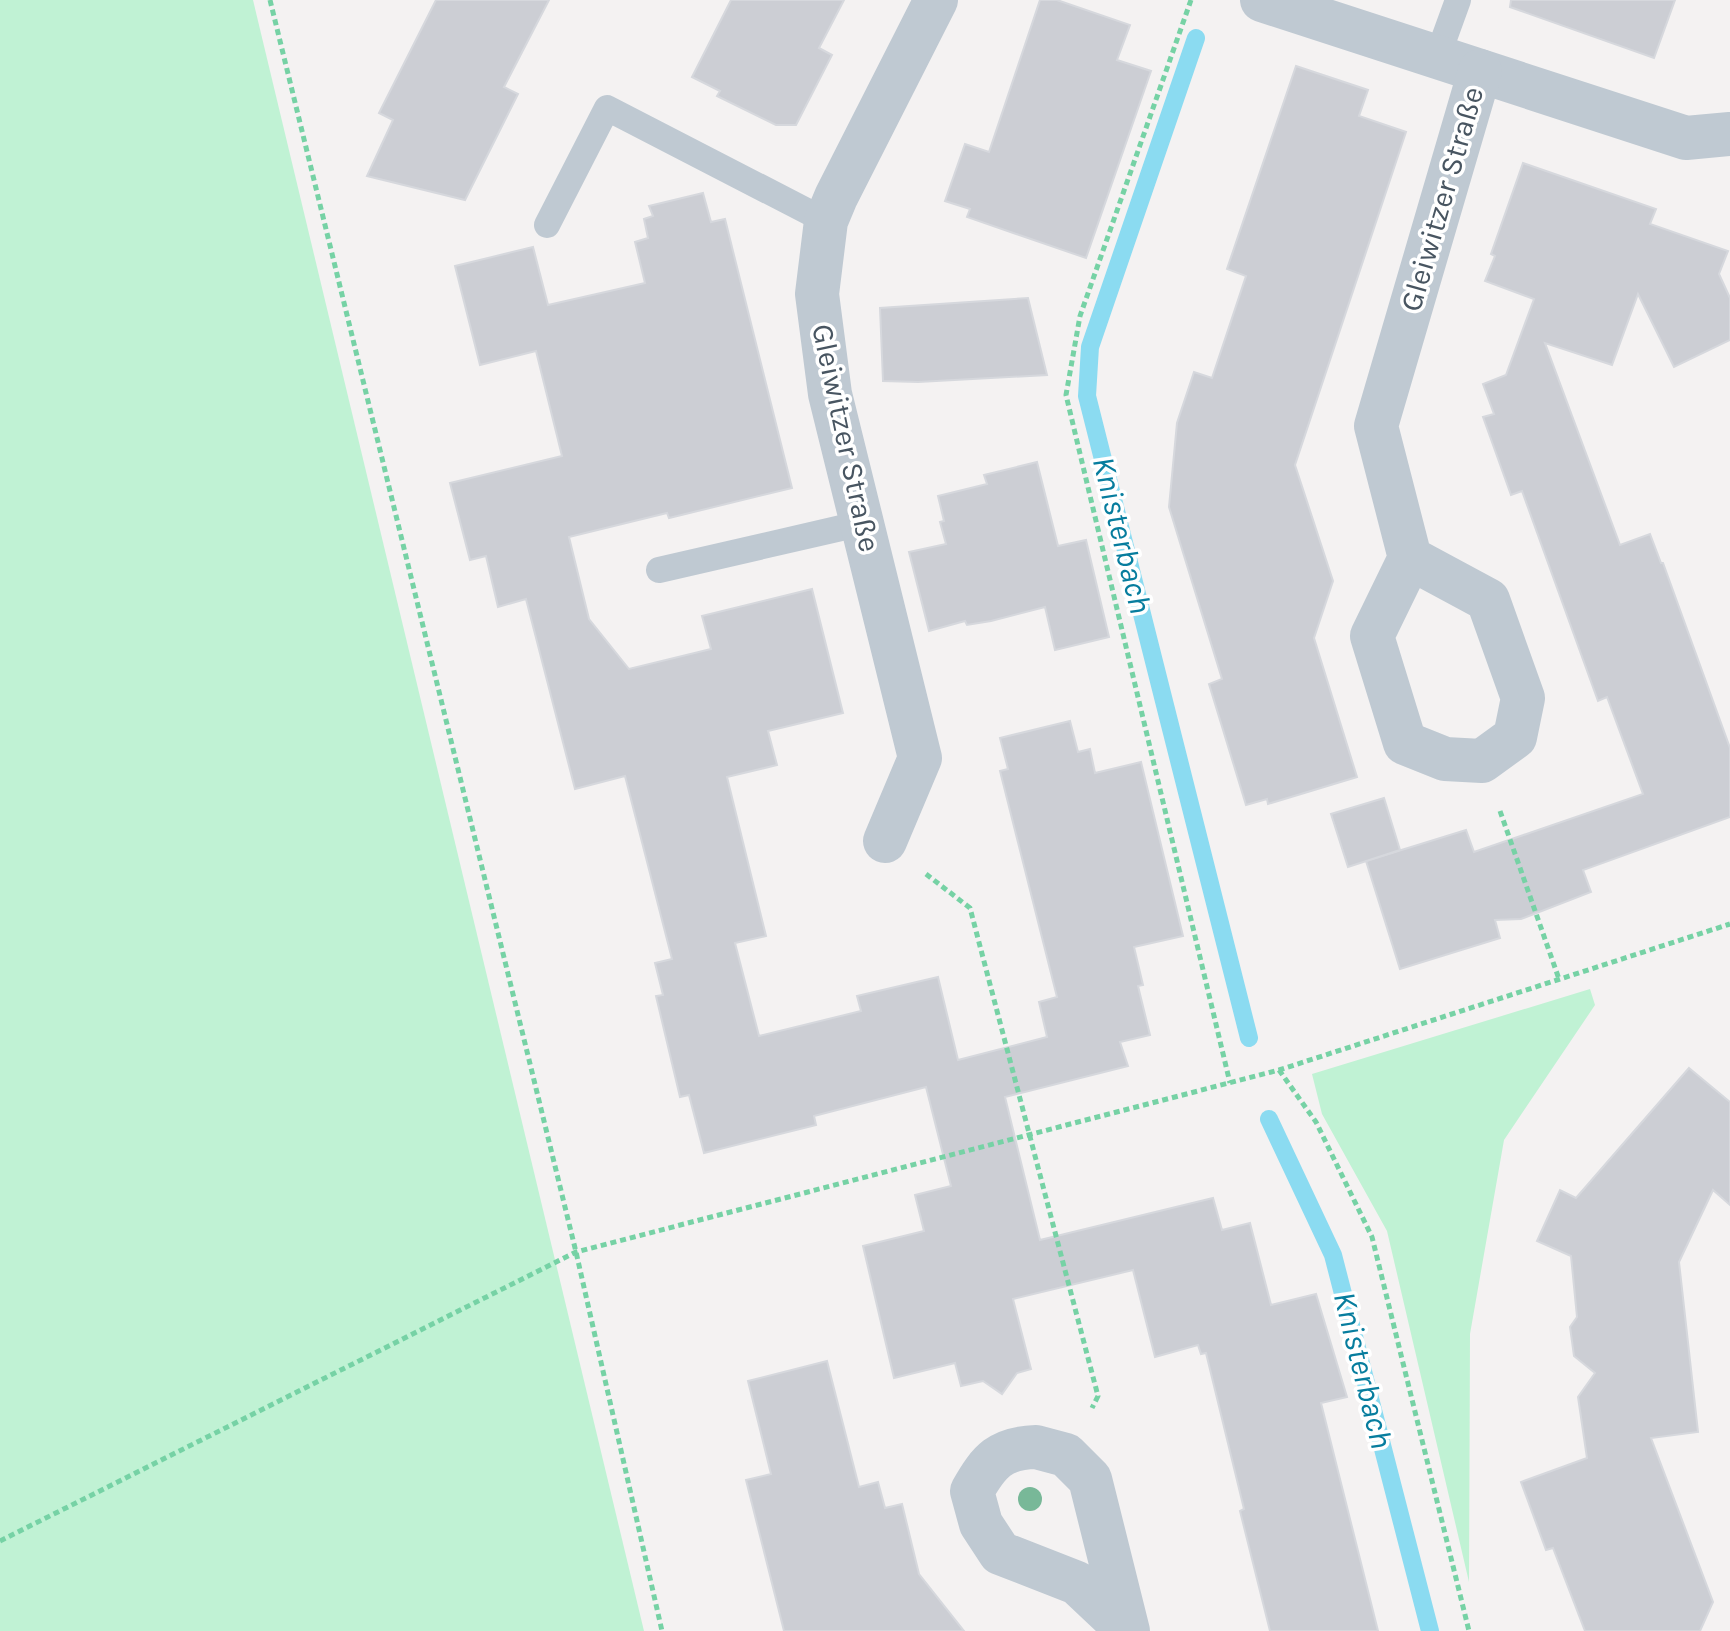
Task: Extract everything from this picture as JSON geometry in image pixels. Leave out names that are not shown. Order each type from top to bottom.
[{"type":"street","name":"Gleiwitzer Straße","points":[[885,841],[920,758],[830,394],[817,294],[826,221],[936,0]]},
{"type":"street","name":"Gleiwitzer Straße","points":[[1262,0],[1686,138],[1730,134]]},
{"type":"street","name":"Gleiwitzer Straße","points":[[1410,558],[1376,426],[1480,71]]},
{"type":"street","points":[[1410,558],[1488,600],[1523,698],[1515,737],[1482,761],[1445,759],[1405,743],[1372,636],[1410,558]]},
{"type":"street","points":[[1036,1447],[1066,1455],[1090,1479],[1128,1631],[1077,1583],[1000,1553],[981,1524],[972,1491],[987,1464],[1014,1448],[1036,1447]]},
{"type":"lane","points":[[1437,58],[1458,0]]},
{"type":"lane","points":[[547,225],[607,108],[826,221]]},
{"type":"lane","points":[[659,570],[863,523]]},
{"type":"path","points":[[270,0],[576,1252],[662,1631]]},
{"type":"path","points":[[1191,0],[1080,316],[1066,395],[1230,1083]]},
{"type":"path","points":[[1482,761],[1559,979]]},
{"type":"path","points":[[885,841],[970,908],[1098,1396],[1066,1455]]},
{"type":"path","points":[[0,1541],[576,1252],[1279,1070],[1730,924]]},
{"type":"path","points":[[1279,1070],[1316,1122],[1372,1237],[1469,1631]]},
{"type":"green space","points":[[0,0],[253,0],[644,1631],[0,1631]]},
{"type":"green space","points":[[1590,989],[1595,1005],[1504,1140],[1470,1334],[1469,1582],[1387,1231],[1322,1114],[1312,1074]]},
{"type":"building","points":[[436,0],[549,0],[504,87],[518,94],[465,200],[367,176],[393,120],[379,113]]},
{"type":"building","points":[[731,0],[844,0],[819,48],[832,55],[796,125],[776,125],[717,96],[720,91],[692,77]]},
{"type":"building","points":[[1040,0],[1057,0],[1130,25],[1117,60],[1151,71],[1086,258],[967,217],[970,209],[945,201],[965,144],[989,152]]},
{"type":"building","points":[[1511,0],[1675,0],[1654,58],[1510,7]]},
{"type":"building","points":[[1296,66],[1368,90],[1359,116],[1406,132],[1295,465],[1333,581],[1314,638],[1357,777],[1268,804],[1267,799],[1246,805],[1209,684],[1222,679],[1169,507],[1177,423],[1194,372],[1212,378],[1246,276],[1227,269]]},
{"type":"building","points":[[1523,163],[1656,209],[1650,224],[1728,251],[1719,274],[1730,298],[1730,340],[1674,367],[1638,294],[1612,365],[1545,343],[1620,545],[1650,534],[1663,563],[1730,748],[1730,817],[1583,870],[1591,892],[1521,919],[1495,920],[1500,938],[1400,969],[1366,861],[1466,830],[1474,852],[1643,794],[1607,697],[1598,701],[1522,491],[1511,495],[1483,417],[1494,414],[1483,384],[1506,375],[1534,299],[1485,281],[1495,256],[1491,254]]},
{"type":"building","points":[[703,193],[711,222],[725,219],[792,488],[669,518],[667,513],[569,537],[589,619],[629,669],[711,649],[702,616],[812,589],[843,713],[768,731],[777,765],[727,777],[766,936],[735,943],[759,1036],[861,1011],[857,996],[938,977],[958,1060],[1047,1037],[1039,1002],[1057,997],[1000,771],[1008,769],[1000,738],[1070,721],[1078,752],[1090,749],[1095,773],[1141,762],[1183,936],[1134,947],[1143,985],[1138,986],[1150,1035],[1120,1042],[1128,1066],[1005,1097],[1040,1240],[1213,1198],[1222,1230],[1250,1223],[1271,1305],[1316,1294],[1347,1397],[1321,1403],[1378,1631],[1270,1631],[1206,1353],[1201,1354],[1198,1345],[1155,1357],[1133,1270],[1013,1299],[1031,1369],[1017,1373],[1002,1394],[983,1381],[961,1386],[955,1363],[894,1378],[863,1246],[924,1231],[915,1195],[951,1186],[926,1087],[814,1116],[816,1125],[704,1153],[689,1095],[680,1097],[656,996],[663,995],[655,963],[672,959],[625,776],[575,789],[526,599],[498,607],[486,556],[470,560],[450,483],[562,456],[536,351],[480,365],[455,266],[533,247],[548,305],[645,283],[635,242],[648,238],[644,219],[653,216],[649,206]]},
{"type":"building","points":[[1028,298],[1047,375],[883,381],[880,308]]},
{"type":"building","points":[[1037,462],[1058,546],[1086,540],[1109,637],[1055,650],[1045,607],[991,621],[967,625],[965,621],[929,631],[909,552],[946,544],[938,496],[987,484],[984,475]]},
{"type":"building","points":[[1384,798],[1400,850],[1348,867],[1331,814]]},
{"type":"building","points":[[1689,1068],[1730,1102],[1730,1205],[1713,1190],[1679,1262],[1698,1432],[1651,1438],[1713,1602],[1700,1631],[1585,1631],[1553,1548],[1546,1550],[1521,1482],[1587,1458],[1578,1397],[1595,1373],[1574,1356],[1570,1327],[1577,1317],[1571,1256],[1537,1241],[1560,1190],[1576,1198]]},
{"type":"building","points":[[827,1361],[859,1487],[878,1482],[885,1508],[902,1504],[919,1574],[964,1631],[784,1631],[746,1480],[771,1474],[748,1381]]},
{"type":"waterway","name":"Knisterbach","points":[[1196,38],[1090,347],[1087,396],[1249,1038]]},
{"type":"waterway","name":"Knisterbach","points":[[1269,1119],[1333,1255],[1430,1631]]}]
